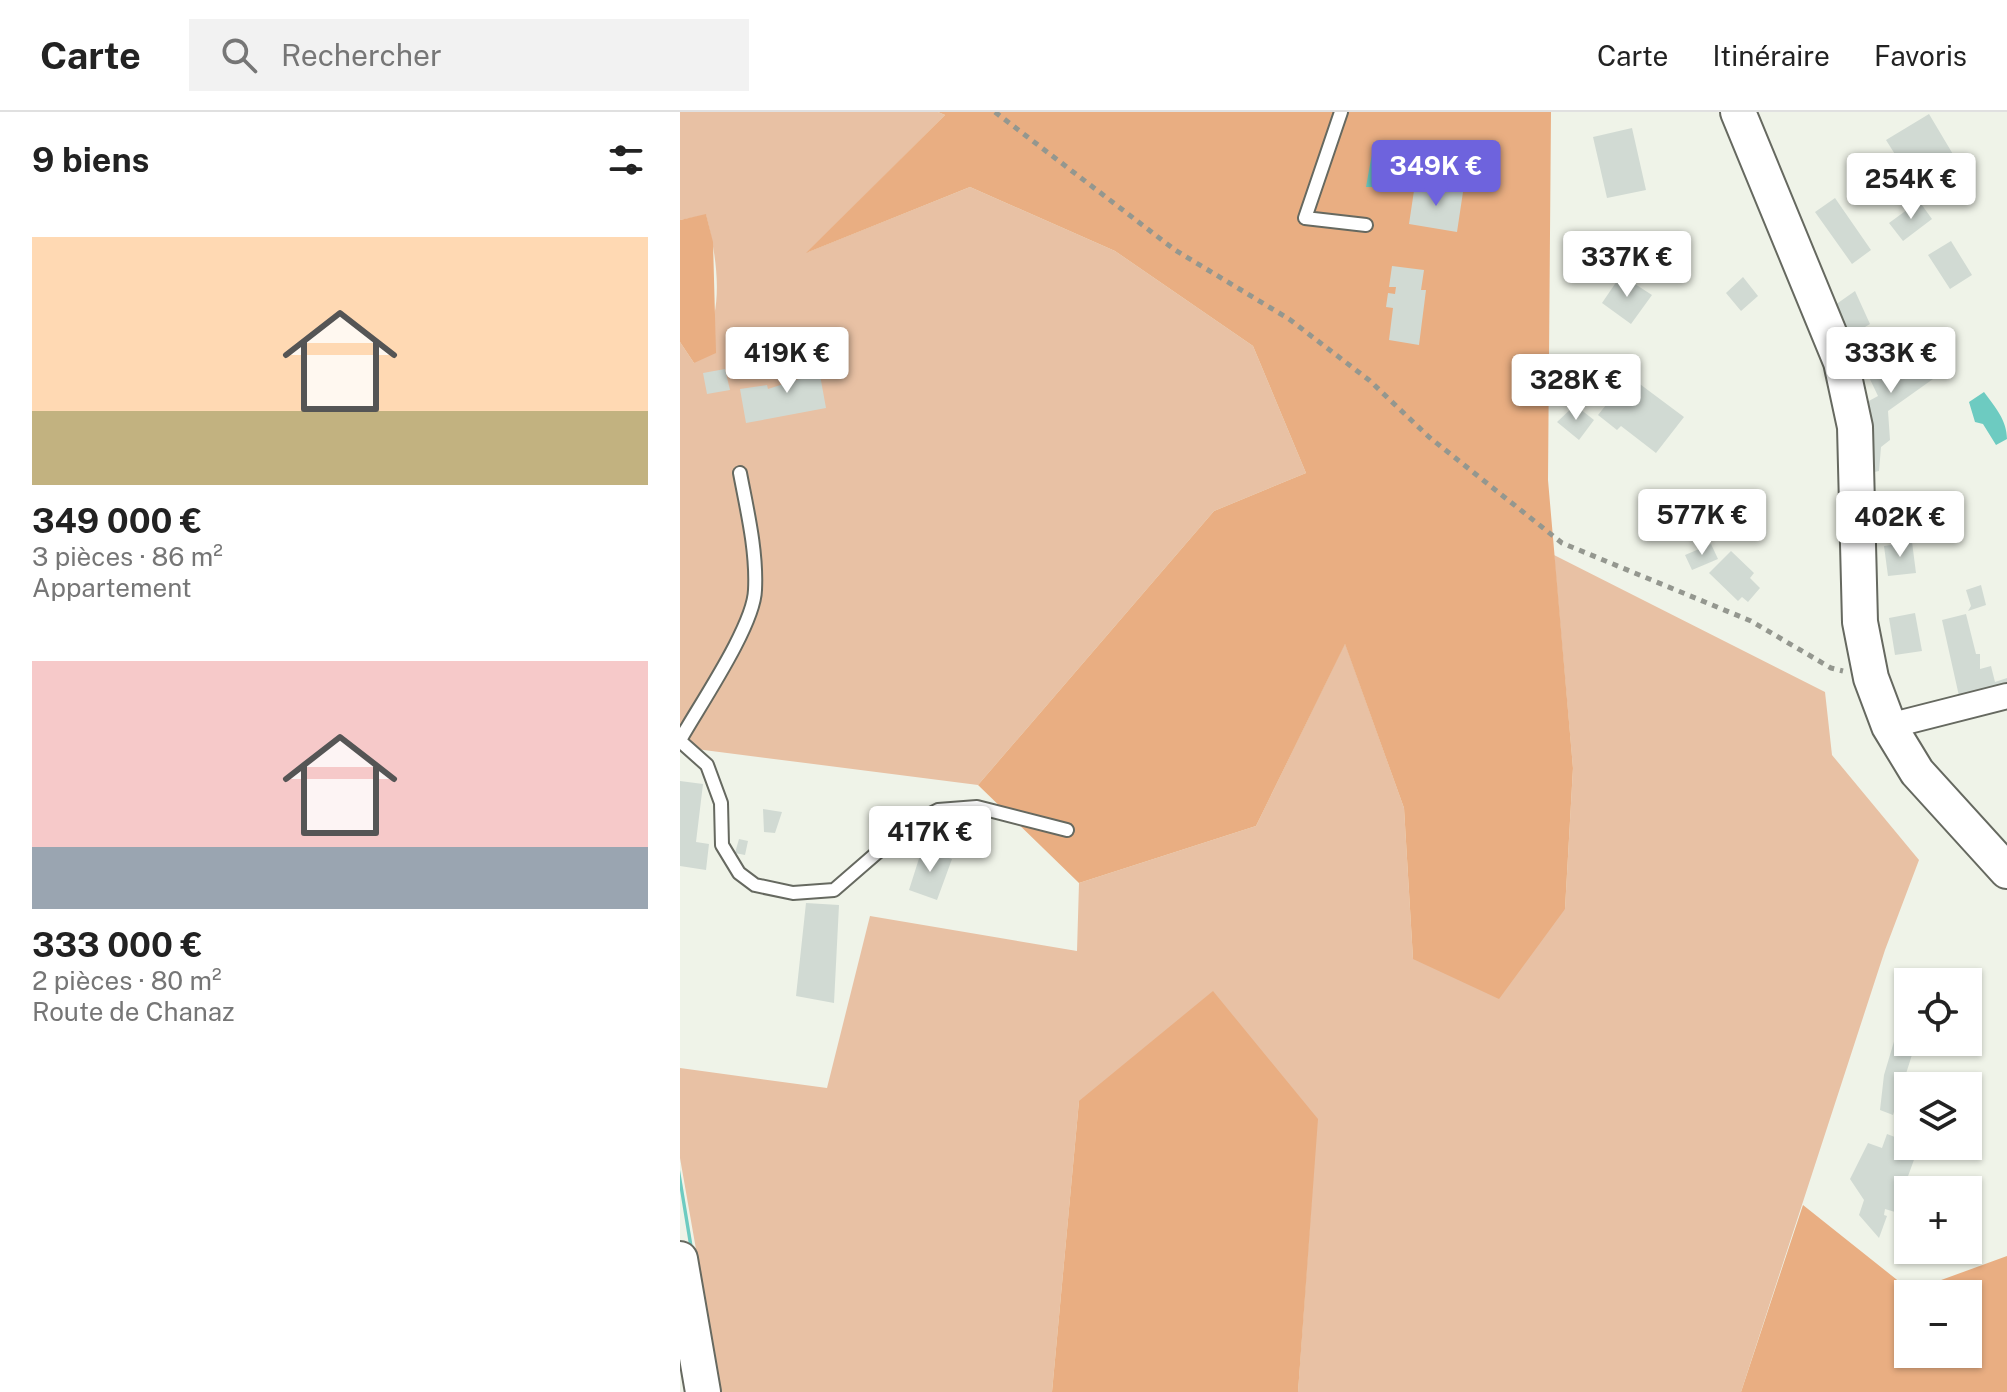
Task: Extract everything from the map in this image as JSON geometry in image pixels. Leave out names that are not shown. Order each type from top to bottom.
[{"type":"street","points":[[1738,112],[1841,362],[1855,427],[1860,622],[1871,678],[1889,726],[1917,772],[2007,871]]},
{"type":"street","points":[[1889,726],[2007,696]]},
{"type":"street","points":[[680,1259],[703,1392]]},
{"type":"lane","points":[[1341,112],[1305,218],[1366,225]]},
{"type":"lane","points":[[740,473],[753,548],[756,593],[738,636],[680,740],[707,765],[721,803],[722,845],[739,873],[755,885],[793,893],[834,890],[909,825],[938,810],[977,807],[1067,830]]},
{"type":"path","points":[[995,112],[1175,250],[1289,319],[1369,380],[1429,437],[1562,543],[1751,621],[1831,668],[1871,678]]},
{"type":"shaded area","points":[[680,112],[938,112],[945,115],[808,252],[970,187],[1115,251],[1253,346],[1306,473],[1214,511],[978,785],[696,749],[680,744],[680,342],[694,363],[712,322],[717,278],[706,215],[680,220]]},
{"type":"shaded area","points":[[938,112],[1551,112],[1548,480],[1573,768],[1565,909],[1499,999],[1413,959],[1404,808],[1345,644],[1256,826],[1079,883],[978,785],[1214,511],[1306,473],[1253,346],[1115,251],[970,187],[806,253],[945,115]]},
{"type":"shaded area","points":[[706,214],[713,242],[716,353],[694,363],[680,342],[680,220]]},
{"type":"shaded area","points":[[1554,555],[1825,692],[1832,755],[1919,860],[1885,950],[1741,1392],[1298,1392],[1317,1120],[1079,1101],[1052,1392],[721,1392],[680,1158],[680,1068],[827,1088],[870,916],[1077,951],[1079,883],[1256,826],[1345,643],[1404,808],[1413,959],[1565,909],[1573,768]]},
{"type":"shaded area","points":[[1213,991],[1318,1119],[1298,1392],[1052,1392],[1079,1101]]},
{"type":"shaded area","points":[[1803,1205],[1897,1280],[1894,1280],[1894,1368],[1982,1368],[1982,1280],[1941,1280],[2007,1256],[2007,1392],[1741,1392]]},
{"type":"water","points":[[1373,148],[1391,151],[1384,187],[1366,187]]},
{"type":"water","points":[[1984,392],[2005,426],[2007,439],[1996,445],[1983,424],[1975,422],[1969,402]]},
{"type":"water","points":[[680,1170],[717,1392],[713,1392],[680,1190]]},
{"type":"building","points":[[1929,114],[1957,161],[1921,183],[1914,172],[1908,175],[1886,140]]},
{"type":"building","points":[[1632,128],[1646,190],[1607,198],[1593,137]]},
{"type":"building","points":[[1415,184],[1463,192],[1457,232],[1409,224]]},
{"type":"building","points":[[1835,198],[1871,250],[1852,264],[1815,212]]},
{"type":"building","points":[[1919,201],[1932,219],[1903,241],[1889,223]]},
{"type":"building","points":[[1951,241],[1972,275],[1950,289],[1928,255]]},
{"type":"building","points":[[1392,266],[1424,270],[1421,290],[1426,290],[1419,345],[1389,340],[1393,308],[1386,307],[1388,293],[1395,294],[1396,287],[1389,287]]},
{"type":"building","points":[[1621,275],[1652,295],[1631,324],[1602,303]]},
{"type":"building","points":[[1743,277],[1758,296],[1741,311],[1726,293]]},
{"type":"building","points":[[1855,291],[1870,324],[1850,336],[1835,305]]},
{"type":"building","points":[[1907,344],[1933,379],[1888,411],[1890,440],[1881,447],[1879,471],[1870,473],[1867,402],[1878,396],[1866,371]]},
{"type":"building","points":[[823,359],[825,373],[820,375],[826,408],[746,423],[740,389],[767,385],[768,389],[799,379],[797,363]]},
{"type":"building","points":[[725,369],[730,390],[707,394],[703,373]]},
{"type":"building","points":[[1629,376],[1684,417],[1656,453],[1621,426],[1617,430],[1598,415]]},
{"type":"building","points":[[1575,405],[1594,420],[1579,440],[1557,422]]},
{"type":"building","points":[[1912,542],[1916,573],[1888,576],[1884,546]]},
{"type":"building","points":[[1711,544],[1718,559],[1692,570],[1685,555]]},
{"type":"building","points":[[1731,551],[1754,573],[1750,578],[1760,588],[1748,602],[1742,597],[1738,601],[1709,573]]},
{"type":"building","points":[[1981,585],[1986,605],[1968,611],[1971,606],[1966,590]]},
{"type":"building","points":[[1915,613],[1922,651],[1895,655],[1889,618]]},
{"type":"building","points":[[1966,614],[1976,654],[1980,654],[1980,669],[1991,666],[1995,682],[2007,678],[2007,686],[1959,696],[1942,620]]},
{"type":"building","points":[[680,781],[703,784],[696,842],[709,844],[706,870],[680,866]]},
{"type":"building","points":[[763,809],[782,812],[775,833],[764,832]]},
{"type":"building","points":[[739,839],[748,841],[745,855],[735,853]]},
{"type":"building","points":[[922,849],[952,859],[937,900],[909,890]]},
{"type":"building","points":[[806,903],[839,905],[834,1003],[796,996]]},
{"type":"building","points":[[1894,1042],[1894,1056],[1912,1056],[1907,1072],[1894,1072],[1893,1115],[1880,1110],[1884,1075]]},
{"type":"building","points":[[1887,1134],[1894,1137],[1894,1160],[1914,1160],[1908,1176],[1894,1176],[1894,1212],[1885,1209],[1884,1215],[1887,1216],[1879,1238],[1859,1215],[1864,1200],[1850,1179],[1868,1143],[1882,1148]]}]
